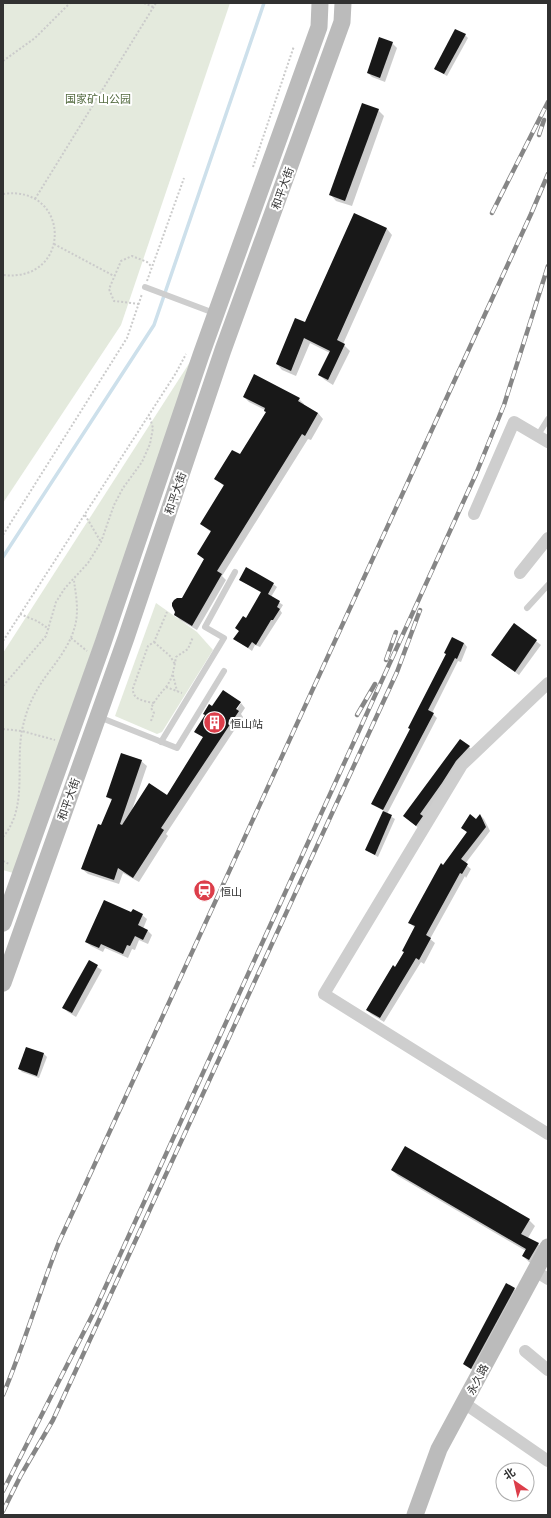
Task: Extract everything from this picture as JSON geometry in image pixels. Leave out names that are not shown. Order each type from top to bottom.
[{"type":"main road","name":"和平大街","points":[[3,923],[98,659],[216,313],[319,28],[320,3]]},
{"type":"main road","name":"和平大街","points":[[3,983],[126,638],[224,350],[342,22],[343,3]]},
{"type":"main road","name":"永久路","points":[[415,1515],[439,1449],[464,1403],[542,1275],[548,1247]]},
{"type":"street","points":[[474,514],[514,422],[543,438]]},
{"type":"street","points":[[520,572],[548,538]]},
{"type":"street","points":[[548,683],[462,765],[324,994],[548,1134]]},
{"type":"street","points":[[525,1351],[548,1370]]},
{"type":"street","points":[[464,1403],[548,1461]]},
{"type":"lane","points":[[145,287],[216,313]]},
{"type":"lane","points":[[543,438],[548,419]]},
{"type":"lane","points":[[161,742],[224,638],[205,626],[235,572]]},
{"type":"lane","points":[[527,608],[548,585]]},
{"type":"lane","points":[[98,717],[177,748],[224,671]]},
{"type":"path","points":[[3,61],[35,38],[70,3]]},
{"type":"path","points":[[144,3],[154,7]]},
{"type":"path","points":[[35,199],[156,3]]},
{"type":"path","points":[[250,174],[294,46]]},
{"type":"path","points":[[3,535],[127,338],[184,178]]},
{"type":"path","points":[[3,194],[18,193],[35,199],[43,205],[52,217],[55,231],[54,244],[49,257],[40,267],[28,274],[15,276],[3,275]]},
{"type":"path","points":[[54,244],[114,276]]},
{"type":"path","points":[[139,304],[114,301],[108,289],[121,261],[132,256],[146,262],[152,267]]},
{"type":"path","points":[[3,641],[149,416],[176,373],[186,352]]},
{"type":"path","points":[[3,686],[46,636],[56,602],[65,588],[74,580],[88,563],[101,542],[114,505],[123,488],[142,462],[150,444],[153,428],[149,416]]},
{"type":"path","points":[[84,515],[101,542]]},
{"type":"path","points":[[3,837],[16,812],[20,790],[20,751],[23,723],[32,699],[46,676],[59,659],[71,638],[75,625],[78,602],[74,580]]},
{"type":"path","points":[[154,703],[135,697],[132,693],[148,646],[154,642],[167,612]]},
{"type":"path","points":[[20,614],[37,621],[48,629]]},
{"type":"path","points":[[177,691],[173,674],[176,657],[188,649],[193,637]]},
{"type":"path","points":[[71,638],[98,659]]},
{"type":"path","points":[[154,642],[170,656],[174,664]]},
{"type":"path","points":[[151,720],[154,712],[151,708],[173,674]]},
{"type":"path","points":[[166,687],[189,696]]},
{"type":"path","points":[[3,729],[22,731],[67,743]]},
{"type":"green space","name":"国家矿山公园","points":[[3,3],[230,3],[121,325],[3,503]]},
{"type":"green space","points":[[199,348],[13,873],[3,870],[3,653]]},
{"type":"green space","points":[[156,603],[197,632],[213,650],[162,732],[157,734],[115,716]]},
{"type":"building","points":[[455,29],[466,34],[444,74],[434,69]]},
{"type":"building","points":[[379,37],[393,42],[380,78],[367,73]]},
{"type":"building","points":[[362,103],[379,109],[345,201],[329,195]]},
{"type":"building","points":[[354,213],[387,228],[337,340],[345,344],[328,380],[318,375],[330,351],[304,338],[291,371],[276,364],[295,318],[305,322]]},
{"type":"building","points":[[254,374],[300,398],[298,401],[318,413],[305,436],[302,434],[217,571],[222,574],[192,626],[174,615],[175,612],[172,603],[177,598],[182,598],[204,559],[197,554],[211,531],[200,524],[224,485],[214,479],[232,450],[240,454],[266,412],[264,411],[265,408],[243,397]]},
{"type":"building","points":[[246,567],[274,583],[268,594],[280,601],[277,607],[280,609],[273,620],[271,620],[256,645],[252,642],[248,648],[233,639],[239,631],[235,628],[243,616],[246,618],[261,592],[239,580]]},
{"type":"building","points":[[514,623],[537,640],[515,672],[491,655]]},
{"type":"building","points":[[452,637],[464,643],[457,659],[455,658],[428,710],[434,713],[383,810],[371,804],[410,729],[408,728],[446,654],[444,653]]},
{"type":"building","points":[[223,690],[241,702],[236,709],[239,711],[161,828],[164,830],[133,878],[118,868],[114,880],[81,869],[98,824],[101,825],[112,799],[106,797],[121,753],[142,760],[120,824],[122,825],[149,783],[167,795],[203,737],[194,732],[205,715],[203,714],[209,704],[212,706]]},
{"type":"building","points":[[460,739],[470,746],[456,761],[420,814],[423,816],[416,826],[403,816]]},
{"type":"building","points":[[383,811],[392,815],[375,855],[365,850]]},
{"type":"building","points":[[470,814],[476,819],[480,814],[486,827],[461,859],[468,864],[462,874],[460,873],[426,935],[431,938],[419,960],[416,958],[380,1018],[366,1010],[393,965],[395,967],[404,952],[402,951],[415,926],[408,923],[441,863],[443,865],[467,832],[461,828]]},
{"type":"building","points":[[104,900],[131,912],[133,909],[143,914],[138,925],[148,930],[143,940],[135,936],[130,946],[127,945],[123,954],[101,944],[99,948],[85,942]]},
{"type":"building","points":[[89,960],[98,965],[72,1013],[62,1008]]},
{"type":"building","points":[[26,1047],[44,1053],[37,1076],[18,1069]]},
{"type":"building","points":[[405,1146],[530,1219],[521,1234],[539,1243],[529,1260],[522,1256],[526,1249],[391,1170]]},
{"type":"building","points":[[506,1283],[515,1288],[471,1369],[463,1364]]},
{"type":"waterway","points":[[3,557],[154,325],[264,3]]},
{"type":"railway","points":[[492,213],[548,102]]},
{"type":"railway","points":[[539,135],[544,120]]},
{"type":"railway","points":[[3,1395],[59,1242],[548,174]]},
{"type":"railway","points":[[3,1491],[94,1312],[476,474],[504,405],[548,266]]},
{"type":"railway","points":[[3,1511],[21,1475],[53,1420],[397,672],[420,610]]},
{"type":"railway","points":[[386,660],[396,632]]},
{"type":"railway","points":[[357,715],[375,684]]},
{"type":"place","name":"恒山站","points":[[215,723]]},
{"type":"place","name":"恒山","points":[[205,891]]}]
